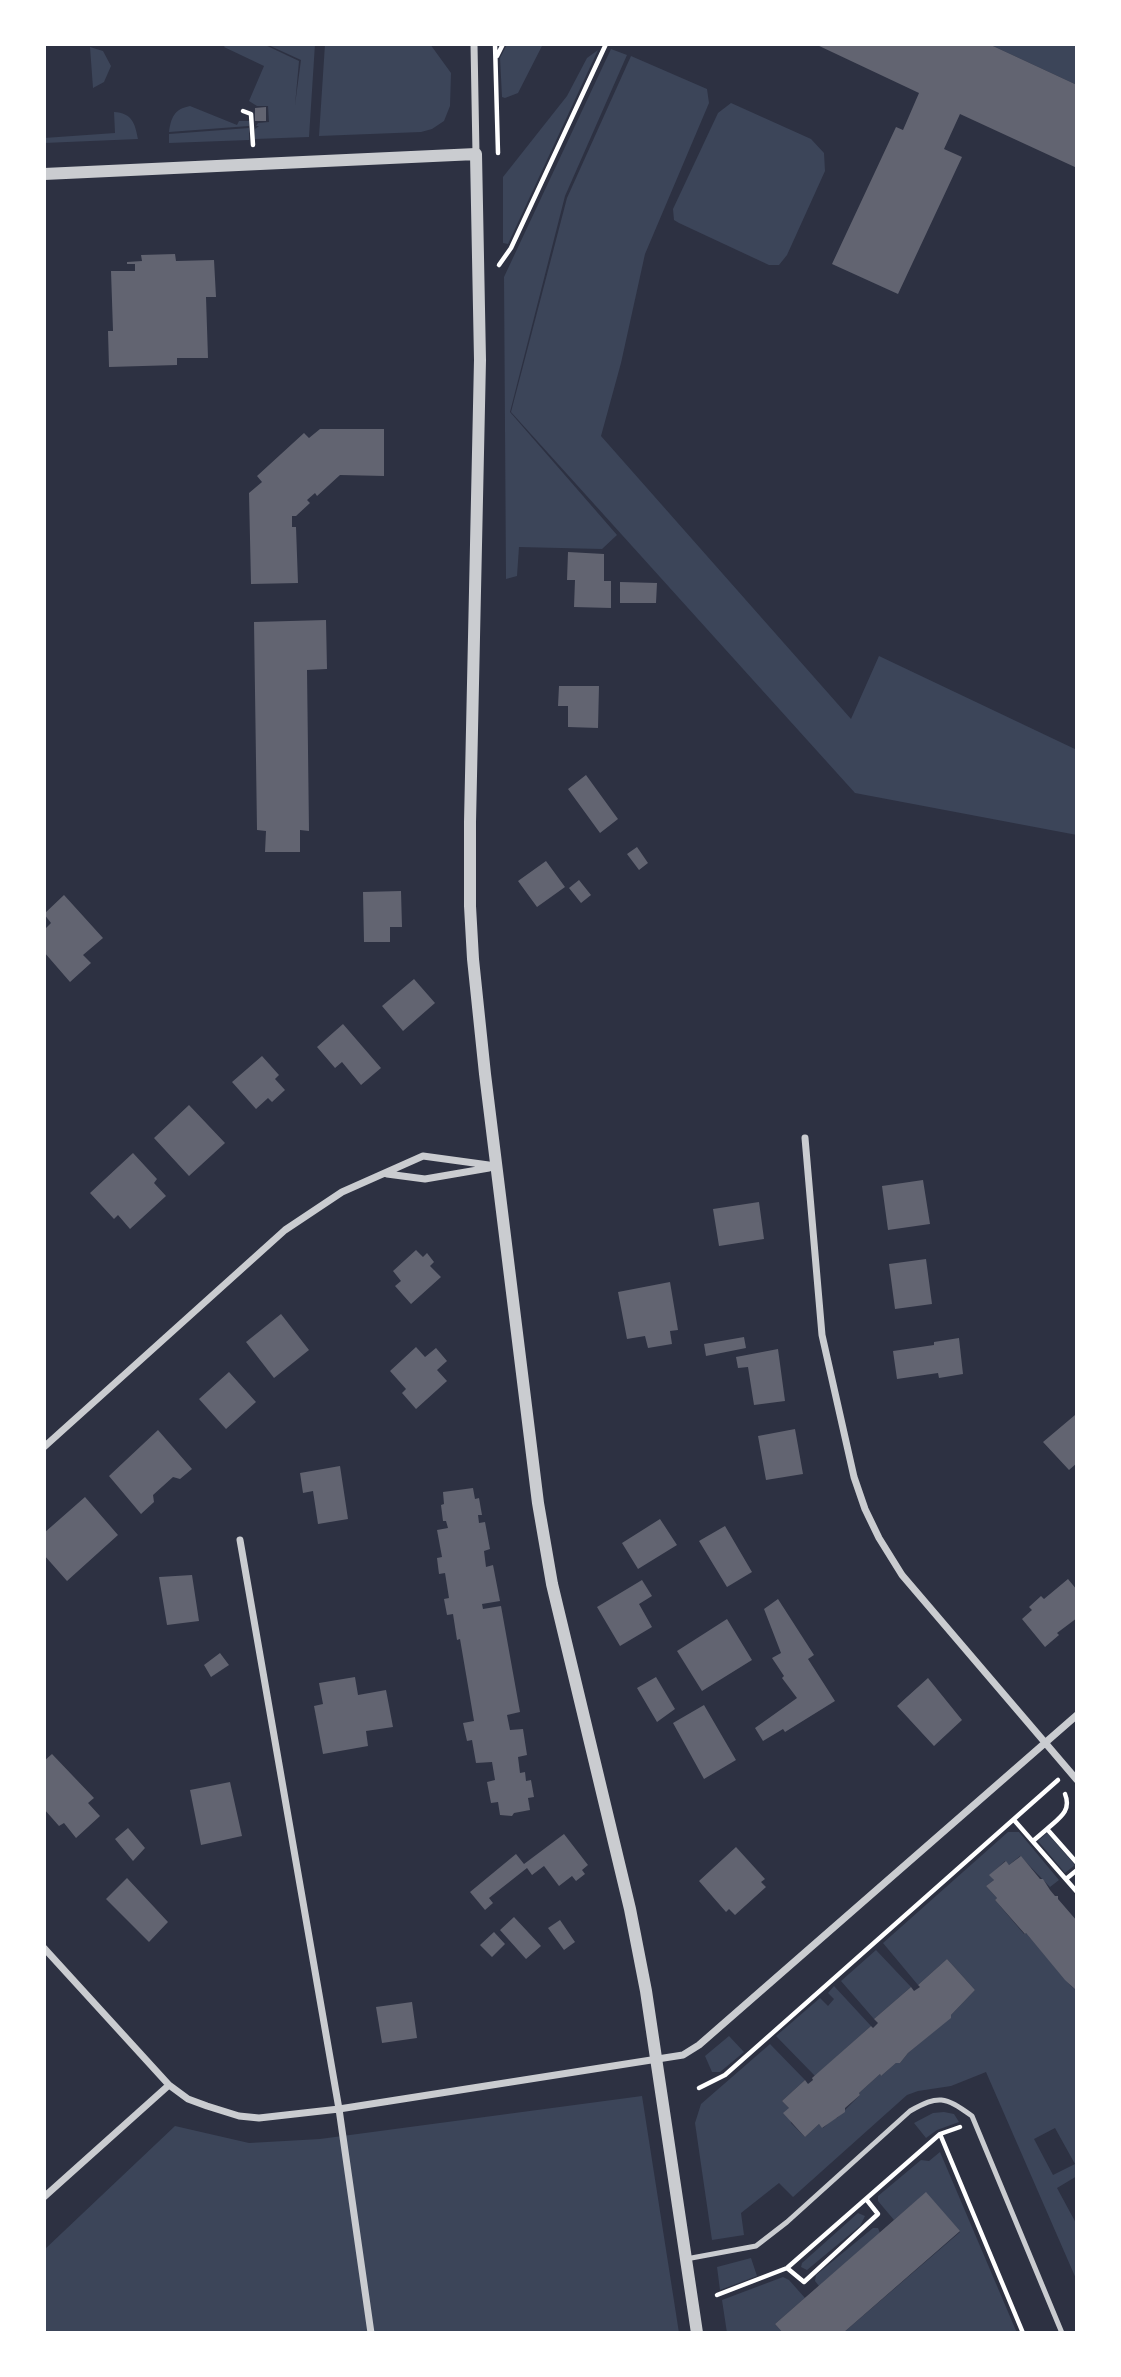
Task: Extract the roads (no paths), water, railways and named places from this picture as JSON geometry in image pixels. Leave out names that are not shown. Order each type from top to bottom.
[{"type":"street","points":[[474,44],[480,360],[470,906],[473,959],[496,1166],[543,1530],[569,1661],[630,1909],[657,2060],[697,2333]]},
{"type":"street","points":[[44,174],[476,154]]},
{"type":"street","points":[[805,1138],[822,1335],[854,1477],[865,1509],[902,1575],[1077,1780]]},
{"type":"street","points":[[44,1447],[285,1230],[342,1192],[423,1156],[496,1166]]},
{"type":"street","points":[[386,1173],[425,1179],[496,1166]]},
{"type":"street","points":[[240,1540],[339,2109],[371,2333]]},
{"type":"street","points":[[44,1948],[169,2085],[188,2099],[239,2116],[259,2118],[339,2109],[683,2055],[699,2045],[1077,1715]]},
{"type":"street","points":[[44,2197],[169,2085]]},
{"type":"lane","points":[[685,2259],[756,2246],[910,2111],[933,2099],[953,2103],[972,2116],[1062,2333]]}]
